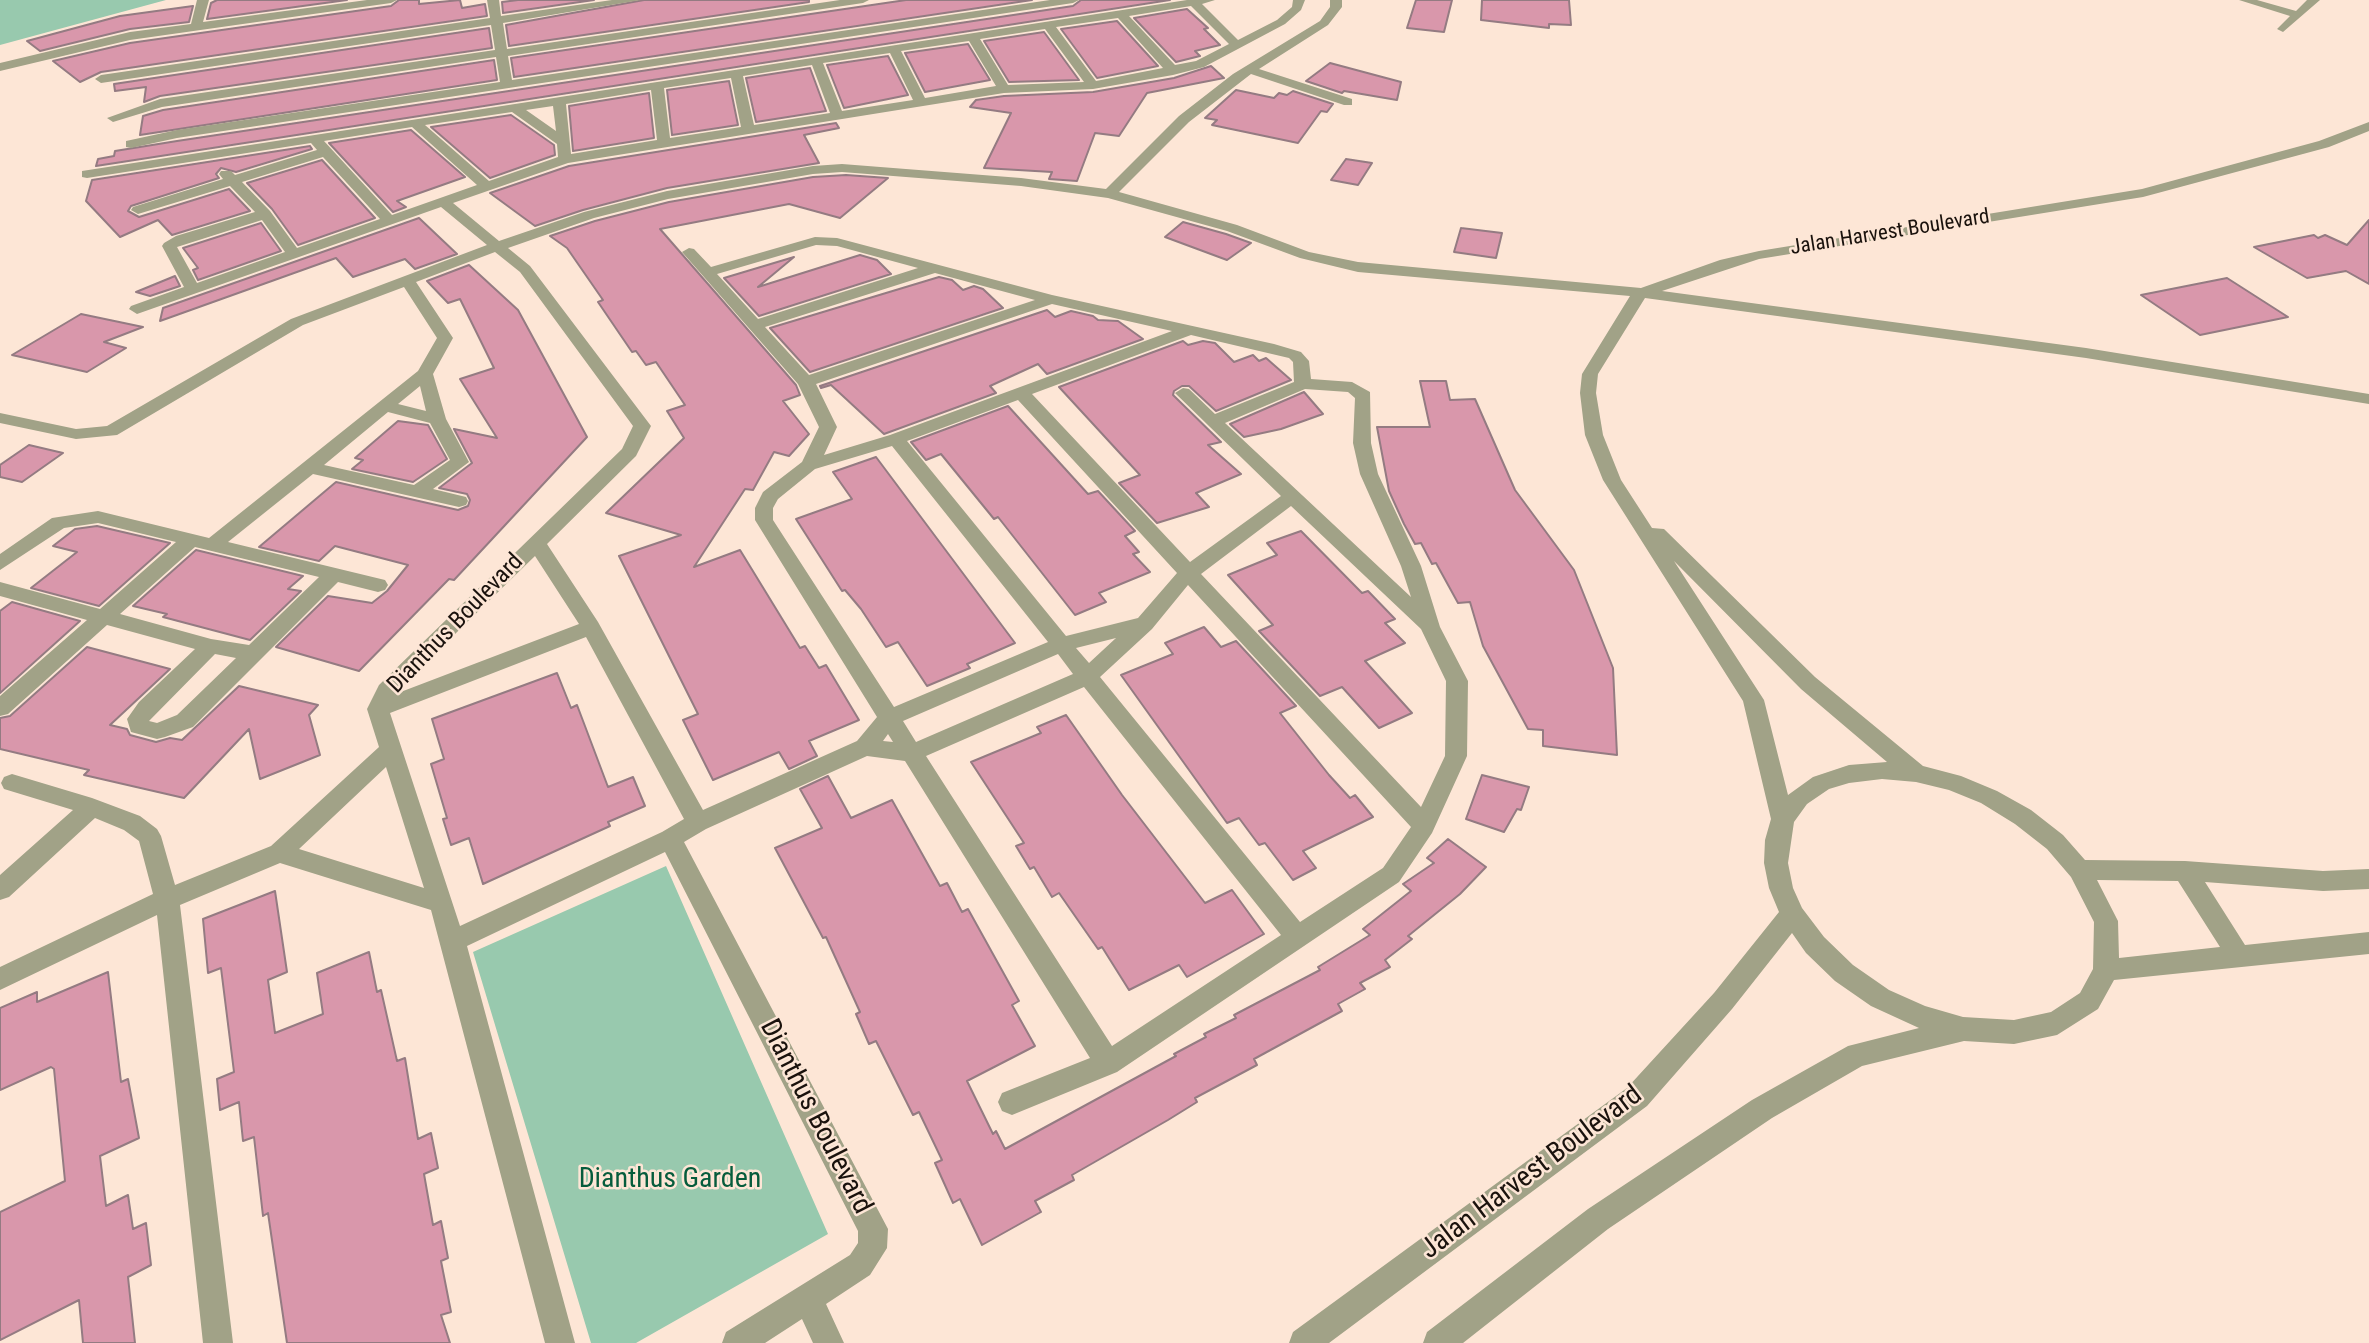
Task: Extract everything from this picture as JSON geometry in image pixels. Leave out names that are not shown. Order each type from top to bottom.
[{"type":"street","points":[[196,27],[203,0]]},
{"type":"street","points":[[0,67],[108,40],[391,0]]},
{"type":"street","points":[[492,0],[507,86]]},
{"type":"street","points":[[131,144],[186,100],[496,20],[635,0]]},
{"type":"street","points":[[101,79],[186,100],[507,86],[837,20],[863,0]]},
{"type":"street","points":[[85,180],[147,165],[208,155],[1209,0]]},
{"type":"street","points":[[137,309],[565,159],[749,132],[1004,89],[1093,85],[1200,64],[1292,14],[1299,0]]},
{"type":"street","points":[[1109,194],[1184,119],[1250,70],[1324,23],[1336,7],[1336,0]]},
{"type":"street","points":[[2245,0],[2297,15]]},
{"type":"street","points":[[2283,29],[2314,0]]},
{"type":"street","points":[[113,118],[147,106],[501,53],[1066,1]]},
{"type":"street","points":[[1193,2],[1237,46]]},
{"type":"street","points":[[1121,14],[1172,71]]},
{"type":"street","points":[[1048,25],[1093,85]]},
{"type":"street","points":[[1222,31],[1244,30],[1257,34]]},
{"type":"street","points":[[973,37],[1004,89]]},
{"type":"street","points":[[894,49],[921,103]]},
{"type":"street","points":[[816,61],[838,117]]},
{"type":"street","points":[[1250,70],[1348,103]]},
{"type":"street","points":[[736,74],[749,132]]},
{"type":"street","points":[[657,86],[664,144]]},
{"type":"street","points":[[559,100],[565,159]]},
{"type":"street","points":[[515,108],[563,142]]},
{"type":"street","points":[[415,123],[486,186]]},
{"type":"street","name":"Jalan Harvest Boulevard","points":[[1639,294],[1725,263],[1759,255],[2143,192],[2325,144],[2369,126]]},
{"type":"street","points":[[314,139],[328,151],[388,219]]},
{"type":"street","points":[[138,211],[328,151]]},
{"type":"street","points":[[208,155],[265,214],[294,255]]},
{"type":"street","points":[[0,418],[76,434],[111,431],[297,322],[498,246],[635,202],[813,170],[869,168],[1021,182],[1109,194],[1232,228],[1305,256],[1358,267],[1615,289],[2086,353],[2369,399]]},
{"type":"street","points":[[442,201],[498,246]]},
{"type":"street","points":[[193,290],[169,246],[181,239],[265,214]]},
{"type":"street","points":[[709,272],[826,241],[1050,299],[1295,355],[1304,368],[1303,384]]},
{"type":"street","name":"Dianthus Boulevard","points":[[498,246],[525,269],[642,426],[630,452],[406,670],[387,691],[378,709],[453,941],[560,1343]]},
{"type":"street","points":[[689,252],[806,382],[828,427],[824,440],[809,465],[770,496],[764,508],[764,520],[1108,1063]]},
{"type":"street","points":[[754,325],[931,269]]},
{"type":"street","points":[[215,544],[425,374],[445,338],[433,316],[408,282]]},
{"type":"street","points":[[1639,294],[1590,374],[1588,393],[1594,435],[1612,480],[1753,700],[1783,819]]},
{"type":"street","points":[[806,382],[1050,299]]},
{"type":"street","points":[[809,465],[896,439],[1186,331]]},
{"type":"street","points":[[418,491],[460,462],[438,419],[425,374]]},
{"type":"street","points":[[1012,1102],[1108,1063],[1391,875],[1424,826],[1456,756],[1459,709],[1457,681],[1430,627],[1410,566],[1369,474],[1362,443],[1364,396],[1352,387],[1303,384],[1214,421]]},
{"type":"street","points":[[1021,393],[1424,826]]},
{"type":"street","points":[[1183,393],[1430,627]]},
{"type":"street","points":[[384,406],[438,419]]},
{"type":"street","points":[[896,439],[1297,936]]},
{"type":"street","points":[[308,467],[459,501]]},
{"type":"street","points":[[865,747],[912,753],[1088,676],[1145,624],[1187,573],[1293,496]]},
{"type":"street","points":[[1629,505],[1808,683],[1916,773]]},
{"type":"street","points":[[0,563],[59,522],[79,517],[98,517],[190,541],[215,544],[332,576],[378,585]]},
{"type":"street","points":[[0,708],[190,541]]},
{"type":"street","name":"Dianthus Boulevard","points":[[537,542],[592,627],[698,822]]},
{"type":"street","points":[[211,646],[147,708],[138,719],[139,726],[158,731],[185,720],[332,576]]},
{"type":"street","points":[[0,589],[211,646],[252,653]]},
{"type":"street","points":[[453,941],[670,839],[698,822],[865,747],[890,717],[1063,644],[1145,624]]},
{"type":"street","name":"Dianthus Boulevard","points":[[378,709],[592,627]]},
{"type":"street","points":[[0,979],[167,899],[279,853],[391,749]]},
{"type":"street","points":[[1882,771],[1916,773],[1953,782],[2012,810],[2054,842],[2080,870],[2106,921],[2106,970],[2089,1001],[2057,1023],[2014,1032],[1963,1029],[1921,1017],[1880,998],[1844,974],[1815,945],[1792,914],[1781,888],[1776,863],[1777,840],[1783,819],[1799,799],[1821,783],[1849,774],[1882,771]]},
{"type":"street","points":[[12,783],[92,807],[132,823],[149,836],[167,899],[218,1343]]},
{"type":"street","points":[[0,890],[92,807]]},
{"type":"street","name":"Dianthus Boulevard","points":[[670,839],[873,1229],[872,1248],[860,1265],[809,1300],[737,1343]]},
{"type":"street","points":[[279,853],[440,903]]},
{"type":"street","points":[[2080,870],[2185,871],[2322,881],[2369,879]]},
{"type":"street","points":[[2185,871],[2238,955]]},
{"type":"street","name":"Jalan Harvest Boulevard","points":[[1304,1343],[1637,1097],[1723,1002],[1792,914]]},
{"type":"street","points":[[2106,970],[2369,943]]},
{"type":"street","points":[[1438,1343],[1598,1219],[1762,1110],[1857,1055],[1963,1029]]},
{"type":"street","points":[[809,1300],[829,1343]]},
{"type":"green space","points":[[0,0],[166,0],[0,45]]},
{"type":"green space","name":"Dianthus Garden","points":[[666,866],[828,1234],[636,1343],[591,1343],[473,952]]},
{"type":"building","points":[[217,0],[347,0],[207,19],[211,3]]},
{"type":"building","points":[[399,0],[419,0],[419,4],[460,0],[462,8],[485,4],[487,16],[101,72],[80,82],[53,61],[130,43],[391,6]]},
{"type":"building","points":[[594,0],[503,13],[502,2]]},
{"type":"building","points":[[644,0],[809,2],[509,46],[506,25]]},
{"type":"building","points":[[906,0],[1032,0],[514,77],[511,58]]},
{"type":"building","points":[[1081,0],[1170,0],[96,166],[98,159],[114,156],[115,151],[1073,6]]},
{"type":"building","points":[[1416,0],[1452,0],[1444,32],[1407,28]]},
{"type":"building","points":[[1482,0],[1569,0],[1571,25],[1549,24],[1549,28],[1481,20]]},
{"type":"building","points":[[193,6],[189,22],[130,29],[40,51],[27,41],[120,16]]},
{"type":"building","points":[[1187,9],[1208,28],[1204,29],[1220,45],[1195,51],[1200,56],[1176,62],[1134,18]]},
{"type":"building","points":[[1117,21],[1158,66],[1097,78],[1061,29]]},
{"type":"building","points":[[489,28],[492,48],[160,96],[144,102],[146,87],[115,91],[114,84]]},
{"type":"building","points":[[1044,32],[1079,80],[1009,82],[984,41]]},
{"type":"building","points":[[968,44],[990,80],[925,92],[905,53]]},
{"type":"building","points":[[888,56],[908,95],[844,108],[827,65]]},
{"type":"building","points":[[494,60],[497,80],[140,135],[143,116],[163,110]]},
{"type":"building","points":[[1330,63],[1401,82],[1397,100],[1344,91],[1342,93],[1306,81]]},
{"type":"building","points":[[1211,66],[1224,78],[1147,93],[1119,136],[1095,133],[1077,181],[1049,179],[1052,172],[984,168],[1011,113],[970,107],[976,100],[1093,92],[1174,78]]},
{"type":"building","points":[[810,68],[826,111],[756,122],[746,78]]},
{"type":"building","points":[[729,81],[738,125],[672,135],[667,90]]},
{"type":"building","points":[[1236,90],[1274,98],[1279,93],[1287,95],[1293,91],[1333,104],[1327,112],[1321,111],[1298,143],[1212,125],[1217,120],[1205,118]]},
{"type":"building","points":[[649,93],[654,138],[573,151],[569,106]]},
{"type":"building","points":[[511,115],[554,145],[555,155],[490,178],[431,127]]},
{"type":"building","points":[[836,123],[839,128],[804,135],[819,163],[667,188],[535,226],[490,193],[569,166]]},
{"type":"building","points":[[411,130],[465,177],[397,201],[406,207],[393,212],[329,143]]},
{"type":"building","points":[[310,146],[312,149],[236,172],[221,168],[216,174],[219,178],[131,206],[128,211],[139,217],[229,189],[250,211],[172,235],[158,220],[120,237],[86,201],[92,180]]},
{"type":"building","points":[[1346,159],[1372,163],[1358,185],[1331,180]]},
{"type":"building","points":[[322,160],[375,218],[298,245],[272,209],[247,183]]},
{"type":"building","points":[[846,175],[888,178],[840,218],[789,204],[660,229],[796,385],[800,395],[783,401],[809,434],[789,456],[774,452],[753,490],[745,489],[694,567],[740,550],[800,648],[805,646],[819,668],[826,665],[859,720],[809,741],[817,756],[789,769],[779,752],[713,780],[683,720],[698,714],[619,556],[681,535],[606,513],[684,438],[667,411],[685,405],[656,362],[646,365],[636,351],[632,352],[598,302],[603,300],[567,248],[550,236],[669,202],[813,177]]},
{"type":"building","points":[[419,218],[457,254],[415,269],[405,259],[353,277],[336,258],[160,321],[163,308]]},
{"type":"building","points":[[2369,220],[2369,284],[2346,271],[2307,278],[2254,247],[2314,235],[2318,238],[2325,235],[2347,245]]},
{"type":"building","points":[[1183,222],[1251,243],[1227,260],[1165,237]]},
{"type":"building","points":[[261,223],[281,251],[198,280],[193,270],[198,268],[183,248]]},
{"type":"building","points":[[1461,228],[1502,233],[1496,258],[1454,252]]},
{"type":"building","points":[[860,255],[877,260],[891,274],[759,316],[724,278],[794,257],[758,287]]},
{"type":"building","points":[[469,265],[518,310],[587,437],[454,580],[449,579],[359,671],[276,647],[328,596],[372,603],[387,591],[408,565],[335,546],[319,561],[259,547],[336,482],[458,510],[468,506],[470,500],[467,494],[439,488],[472,463],[454,429],[497,438],[460,379],[494,368],[460,299],[448,303],[427,281]]},
{"type":"building","points":[[175,276],[180,286],[150,296],[136,292]]},
{"type":"building","points":[[939,277],[952,280],[963,290],[974,286],[983,289],[1003,308],[810,372],[770,328]]},
{"type":"building","points":[[2227,278],[2288,317],[2200,335],[2141,295]]},
{"type":"building","points":[[1047,310],[1055,317],[1071,311],[1093,316],[1098,320],[1118,321],[1143,339],[1047,374],[1038,364],[990,386],[996,393],[884,434],[831,385],[820,386]]},
{"type":"building","points":[[81,314],[143,327],[104,342],[126,348],[87,372],[12,355]]},
{"type":"building","points":[[1183,341],[1188,345],[1203,341],[1215,343],[1234,362],[1253,355],[1259,361],[1266,358],[1291,380],[1216,411],[1189,386],[1182,386],[1174,391],[1173,395],[1221,442],[1208,445],[1241,474],[1196,493],[1209,507],[1157,523],[1119,483],[1140,475],[1059,387]]},
{"type":"building","points":[[1420,381],[1446,381],[1450,400],[1475,399],[1515,490],[1574,570],[1613,668],[1617,755],[1543,746],[1543,730],[1528,729],[1483,646],[1470,602],[1458,603],[1436,563],[1432,564],[1421,543],[1415,544],[1404,524],[1389,491],[1377,427],[1430,427]]},
{"type":"building","points":[[1304,392],[1323,414],[1281,429],[1244,437],[1230,424]]},
{"type":"building","points":[[1008,406],[1088,494],[1098,491],[1135,531],[1125,536],[1139,552],[1133,554],[1150,572],[1099,593],[1106,602],[1075,615],[998,517],[994,519],[941,454],[926,460],[911,442]]},
{"type":"building","points":[[398,421],[428,425],[447,459],[413,482],[352,469],[363,460],[355,458]]},
{"type":"building","points":[[29,445],[63,453],[22,482],[0,477],[0,465]]},
{"type":"building","points":[[876,457],[1015,643],[967,664],[970,668],[927,686],[898,642],[886,647],[861,609],[845,590],[842,591],[796,519],[852,499],[833,472]]},
{"type":"building","points":[[97,526],[170,543],[99,606],[31,588],[77,552],[53,546],[75,529]]},
{"type":"building","points":[[1301,531],[1362,593],[1368,591],[1395,619],[1385,623],[1405,643],[1365,661],[1412,713],[1379,728],[1342,687],[1320,696],[1259,631],[1273,625],[1228,575],[1277,555],[1267,543]]},
{"type":"building","points":[[196,550],[303,576],[288,589],[301,591],[250,640],[163,617],[167,614],[133,606]]},
{"type":"building","points":[[12,602],[80,621],[0,693],[0,611]]},
{"type":"building","points":[[1204,627],[1221,647],[1236,641],[1296,706],[1280,713],[1329,775],[1350,798],[1355,795],[1373,817],[1303,851],[1316,868],[1293,880],[1265,843],[1259,845],[1239,818],[1227,823],[1121,675],[1173,654],[1165,643]]},
{"type":"building","points":[[87,647],[170,669],[110,725],[127,729],[130,735],[156,742],[170,738],[182,740],[239,686],[318,705],[309,715],[320,755],[260,779],[249,729],[184,798],[84,775],[89,770],[0,749],[0,718],[10,716]]},
{"type":"building","points":[[557,673],[571,708],[577,705],[608,787],[633,777],[645,806],[608,822],[610,826],[483,884],[469,838],[451,845],[443,819],[447,818],[431,764],[444,759],[432,719]]},
{"type":"building","points":[[1066,715],[1122,795],[1205,903],[1232,890],[1264,934],[1187,977],[1179,965],[1129,990],[1102,947],[1098,949],[1059,893],[1052,897],[1034,867],[1030,869],[1016,846],[1024,843],[971,762],[1041,733],[1037,727]]},
{"type":"building","points":[[1482,775],[1529,787],[1521,810],[1517,809],[1504,832],[1466,819]]},
{"type":"building","points":[[828,776],[851,818],[892,800],[940,886],[947,883],[962,912],[968,909],[1019,1001],[1012,1005],[1035,1046],[967,1081],[993,1134],[996,1131],[1005,1149],[1176,1056],[1174,1054],[1206,1037],[1204,1034],[1236,1018],[1234,1015],[1320,970],[1318,967],[1370,935],[1363,929],[1411,891],[1403,884],[1434,863],[1427,858],[1448,839],[1486,867],[1460,894],[1408,936],[1412,939],[1385,960],[1390,967],[1360,983],[1365,989],[1338,1004],[1342,1011],[1254,1059],[1257,1065],[1195,1098],[1197,1102],[1072,1175],[1074,1180],[1035,1201],[1041,1212],[982,1245],[960,1199],[953,1203],[935,1163],[942,1160],[919,1112],[913,1115],[876,1041],[869,1044],[856,1014],[860,1012],[826,937],[823,938],[775,848],[822,828],[800,789]]},
{"type":"building","points":[[275,891],[287,972],[268,980],[275,1033],[323,1014],[317,973],[369,952],[377,992],[381,990],[397,1061],[405,1058],[418,1139],[431,1133],[438,1168],[424,1174],[433,1225],[441,1221],[448,1258],[441,1261],[451,1312],[441,1315],[450,1343],[287,1343],[268,1213],[263,1216],[254,1137],[243,1141],[239,1102],[220,1110],[217,1079],[234,1072],[221,968],[208,973],[203,919]]},
{"type":"building","points":[[108,972],[121,1082],[128,1079],[139,1138],[100,1156],[106,1206],[128,1195],[133,1229],[146,1223],[151,1265],[128,1277],[135,1343],[83,1343],[79,1300],[0,1340],[0,1212],[65,1181],[54,1069],[51,1067],[0,1090],[0,1008],[37,992],[37,1002]]}]
